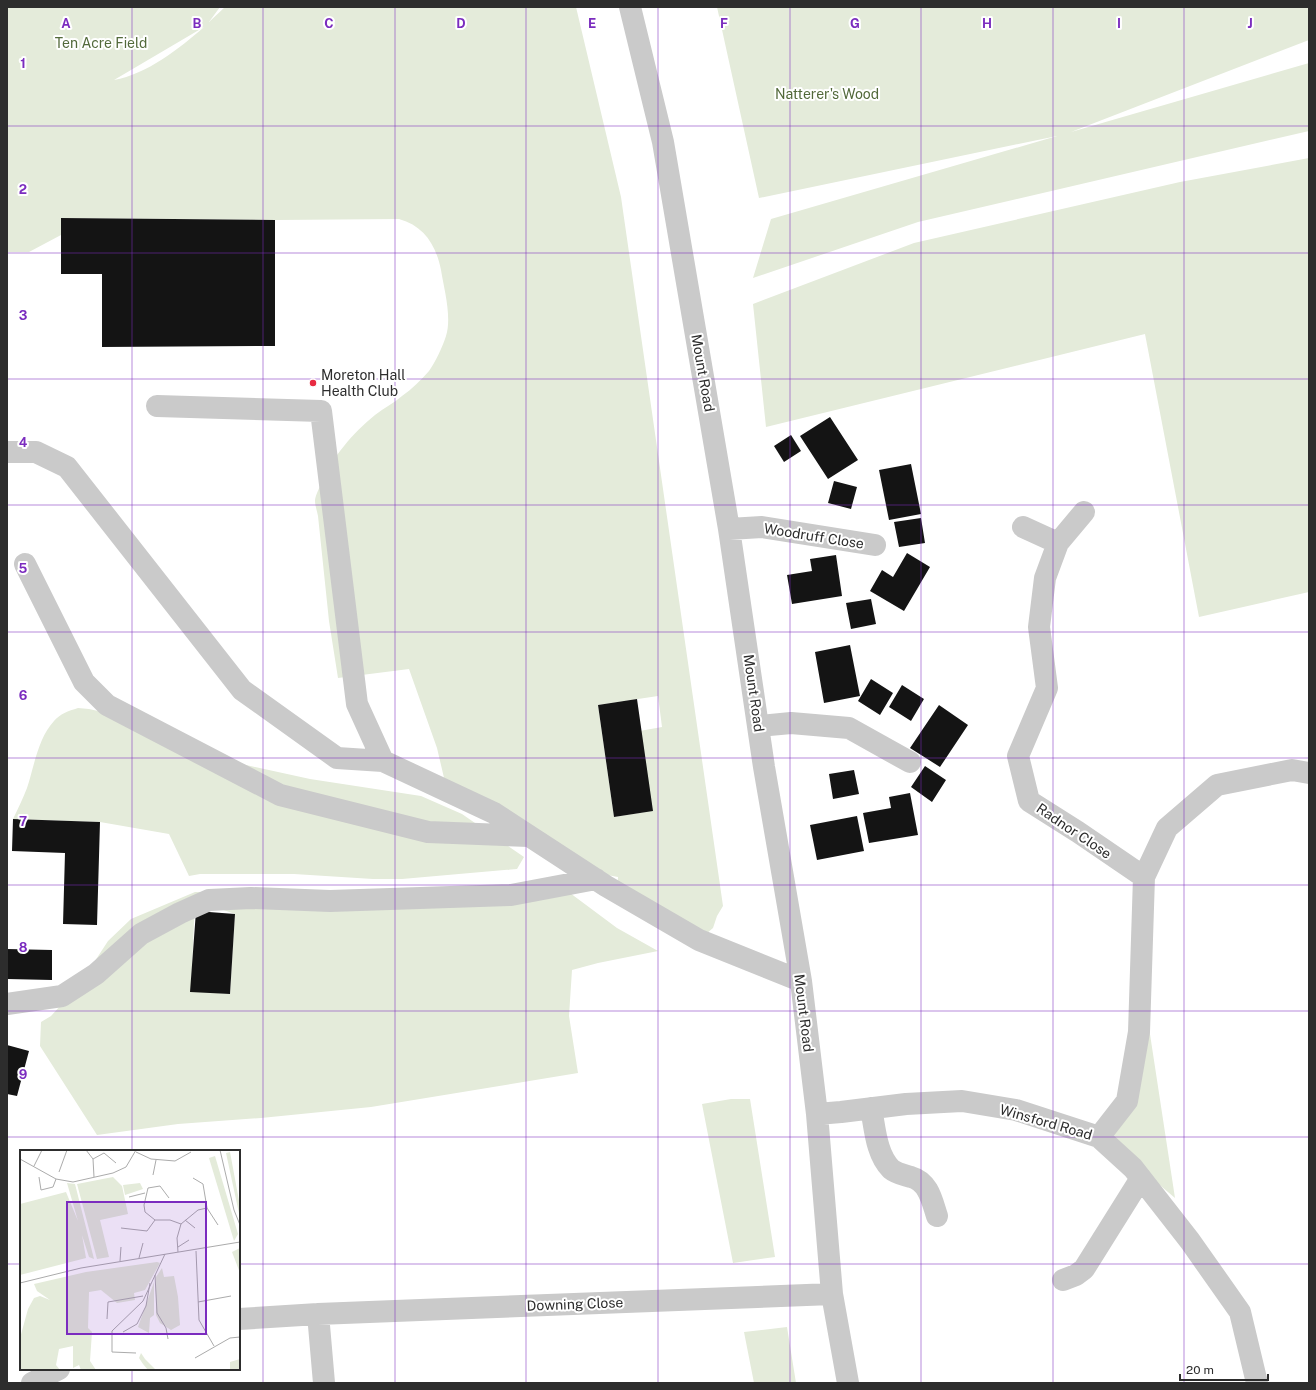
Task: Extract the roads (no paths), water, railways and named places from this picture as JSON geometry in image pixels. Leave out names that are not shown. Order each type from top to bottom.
[{"type":"street","name":"Mount Road","points":[[630,7],[662,142],[729,529],[764,767],[801,981],[817,1114],[832,1294],[848,1383]]},
{"type":"street","points":[[157,406],[321,411],[357,704],[383,761]]},
{"type":"street","points":[[7,452],[36,452],[67,467],[242,690],[337,758],[383,761],[494,813],[596,879],[699,940],[801,981]]},
{"type":"street","name":"Radnor Close","points":[[1084,512],[1058,543],[1045,578],[1038,627],[1047,688],[1018,756],[1029,801],[1144,877]]},
{"type":"street","name":"Woodruff Close","points":[[729,529],[762,527],[875,545]]},
{"type":"street","points":[[1023,527],[1058,543]]},
{"type":"street","points":[[25,564],[84,682],[107,705],[280,795],[428,832],[529,836]]},
{"type":"street","points":[[759,726],[791,723],[849,728],[910,762]]},
{"type":"street","points":[[1099,1137],[1127,1102],[1139,1032],[1144,877],[1167,828],[1217,785],[1292,770],[1309,772]]},
{"type":"street","points":[[7,1004],[62,996],[96,974],[141,934],[180,913],[209,900],[251,898],[330,901],[511,895],[596,879]]},
{"type":"street","name":"Winsford Road","points":[[817,1114],[906,1104],[962,1102],[1016,1110],[1099,1137],[1133,1168],[1190,1241],[1240,1312],[1257,1383]]},
{"type":"street","points":[[871,1108],[877,1140],[884,1158],[891,1169],[897,1173],[916,1178],[926,1186],[937,1216]]},
{"type":"street","points":[[1063,1280],[1084,1269],[1141,1178]]},
{"type":"street","name":"Downing Close","points":[[240,1319],[318,1314],[832,1294]]},
{"type":"street","points":[[318,1314],[324,1383]]},
{"type":"street","points":[[32,1383],[57,1370]]},
{"type":"place","name":"Moreton Hall Health Club","points":[[313,383]]},
{"type":"park label","name":"Ten Acre Field","points":[[101,43]]},
{"type":"park label","name":"Natterer's Wood","points":[[827,94]]}]
